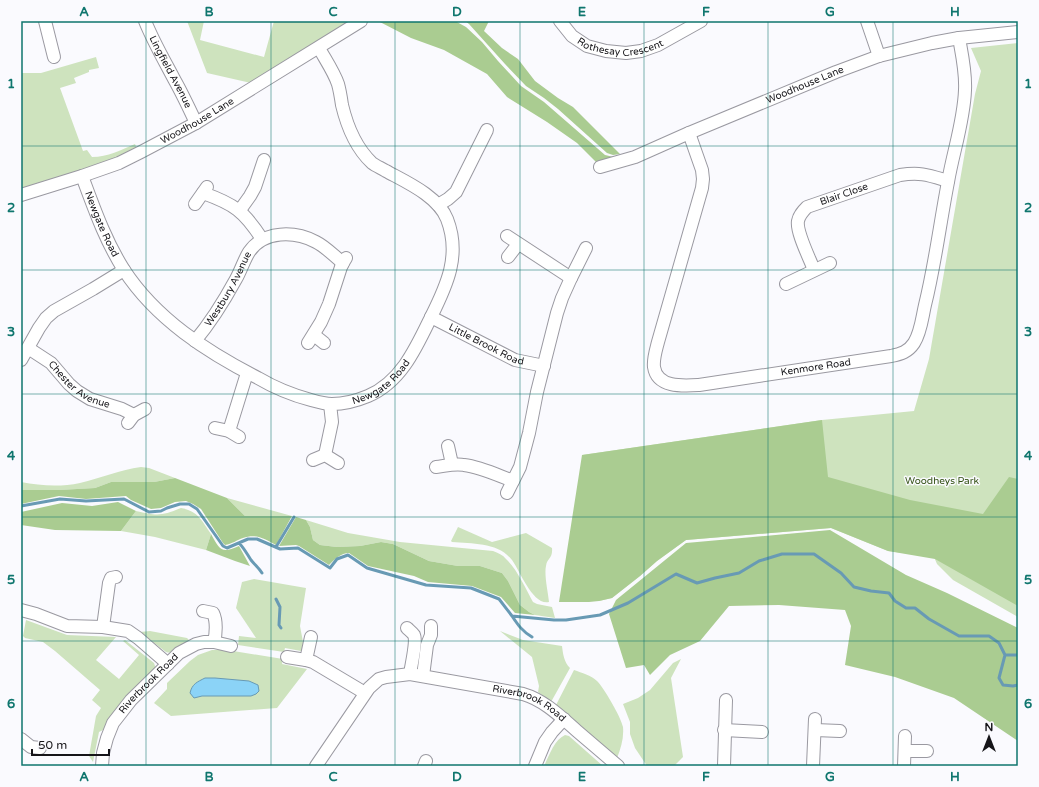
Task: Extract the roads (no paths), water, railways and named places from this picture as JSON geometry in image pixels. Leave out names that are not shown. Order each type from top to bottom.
[{"type":"street","points":[[45,21],[54,57]]},
{"type":"street","name":"Lingfield Avenue","points":[[145,21],[196,123]]},
{"type":"street","name":"Woodhouse Lane","points":[[21,194],[82,176],[118,163],[196,123],[361,21]]},
{"type":"street","name":"Rothesay Crescent","points":[[560,21],[572,36],[587,46],[606,51],[626,53],[641,51],[658,45],[683,25],[701,21]]},
{"type":"street","points":[[867,21],[879,56]]},
{"type":"street","name":"Woodhouse Lane","points":[[600,167],[635,157],[688,133],[836,72],[879,56],[959,38],[1018,32]]},
{"type":"street","name":"Kenmore Road","points":[[688,133],[702,170],[702,188],[658,342],[654,366],[656,374],[662,380],[670,384],[681,386],[706,384],[903,353],[910,349],[918,336],[931,282],[948,181],[964,110],[964,72],[959,38]]},
{"type":"street","name":"Newgate Road","points":[[82,176],[103,231],[124,270],[157,310],[195,341],[247,373],[277,389],[299,397],[330,404],[345,403],[369,396],[382,388],[395,377],[409,359],[444,289],[453,259],[453,245],[446,217],[438,204],[420,191],[372,164],[357,146],[347,122],[337,82],[318,48]]},
{"type":"street","points":[[438,204],[448,199],[456,192],[487,130]]},
{"type":"street","points":[[240,210],[255,187],[264,160]]},
{"type":"street","name":"Blair Close","points":[[814,270],[799,231],[798,221],[801,214],[807,208],[900,175],[914,173],[925,174],[948,181]]},
{"type":"street","points":[[196,204],[205,190],[240,210],[254,226],[262,239],[274,235],[288,234],[304,237],[317,243],[345,261],[329,304],[311,339],[324,343]]},
{"type":"street","points":[[507,236],[571,278]]},
{"type":"street","name":"Westbury Avenue","points":[[195,341],[206,328],[234,283],[249,251],[262,239]]},
{"type":"street","points":[[508,258],[518,244]]},
{"type":"street","points":[[507,493],[520,466],[557,313],[562,298],[586,248]]},
{"type":"street","points":[[786,284],[830,263]]},
{"type":"street","points":[[21,360],[39,328],[46,318],[54,311],[124,270]]},
{"type":"street","name":"Little Brook Road","points":[[431,317],[516,360],[544,366]]},
{"type":"street","name":"Chester Avenue","points":[[28,348],[51,362],[69,384],[90,399],[122,409],[131,419],[145,409]]},
{"type":"street","points":[[215,428],[234,434],[247,373]]},
{"type":"street","points":[[325,455],[332,422],[330,404]]},
{"type":"street","points":[[448,446],[452,464]]},
{"type":"street","points":[[313,460],[325,455]]},
{"type":"street","points":[[325,455],[338,463]]},
{"type":"street","points":[[436,467],[452,464],[464,465],[513,481]]},
{"type":"street","points":[[101,627],[109,583],[111,578],[116,577]]},
{"type":"street","points":[[21,610],[67,626],[114,628],[129,632],[168,664]]},
{"type":"street","points":[[203,611],[213,613],[215,617],[214,621],[216,628],[214,642]]},
{"type":"street","points":[[422,676],[427,645],[431,635],[431,626]]},
{"type":"street","points":[[407,628],[414,637],[410,674]]},
{"type":"street","points":[[306,660],[311,637]]},
{"type":"street","name":"Riverbrook Road","points":[[102,766],[105,745],[114,723],[132,700],[179,653],[196,644],[204,642],[214,642],[231,646]]},
{"type":"street","points":[[287,657],[313,662],[365,693]]},
{"type":"street","name":"Riverbrook Road","points":[[316,766],[365,693],[373,684],[379,679],[386,677],[410,674],[531,696],[564,719],[618,766]]},
{"type":"street","points":[[724,766],[726,700]]},
{"type":"street","points":[[535,766],[545,742],[564,719]]},
{"type":"street","points":[[813,766],[815,725],[840,731]]},
{"type":"street","points":[[724,730],[762,732]]},
{"type":"street","points":[[904,766],[905,736]]},
{"type":"street","points":[[21,739],[31,747],[40,748]]},
{"type":"street","points":[[905,751],[927,752]]},
{"type":"water","points":[[205,678],[249,681],[258,685],[259,691],[251,696],[202,696],[194,698],[190,693],[192,687],[197,682]]},
{"type":"waterway","points":[[21,506],[60,499],[86,501],[124,499],[149,512],[161,511],[180,504],[189,504],[197,509],[223,546],[227,548],[248,539],[257,539],[280,549],[298,548],[330,568],[337,559],[348,555],[367,568],[426,585],[471,588],[499,599],[512,616],[554,620],[566,620],[600,615],[628,603],[676,574],[697,583],[739,573],[759,561],[782,554],[814,554],[841,573],[854,587],[889,593],[895,601],[906,608],[915,608],[929,619],[959,636],[989,636],[999,643],[1005,655],[1018,655]]},
{"type":"waterway","points":[[276,547],[294,517]]},
{"type":"waterway","points":[[239,543],[262,573]]},
{"type":"waterway","points":[[276,599],[280,607],[279,625],[281,628]]},
{"type":"waterway","points":[[512,616],[520,628],[532,637]]},
{"type":"waterway","points":[[1005,655],[999,678],[1003,685],[1018,685]]},
{"type":"park label","name":"Woodheys Park","points":[[942,481]]}]
